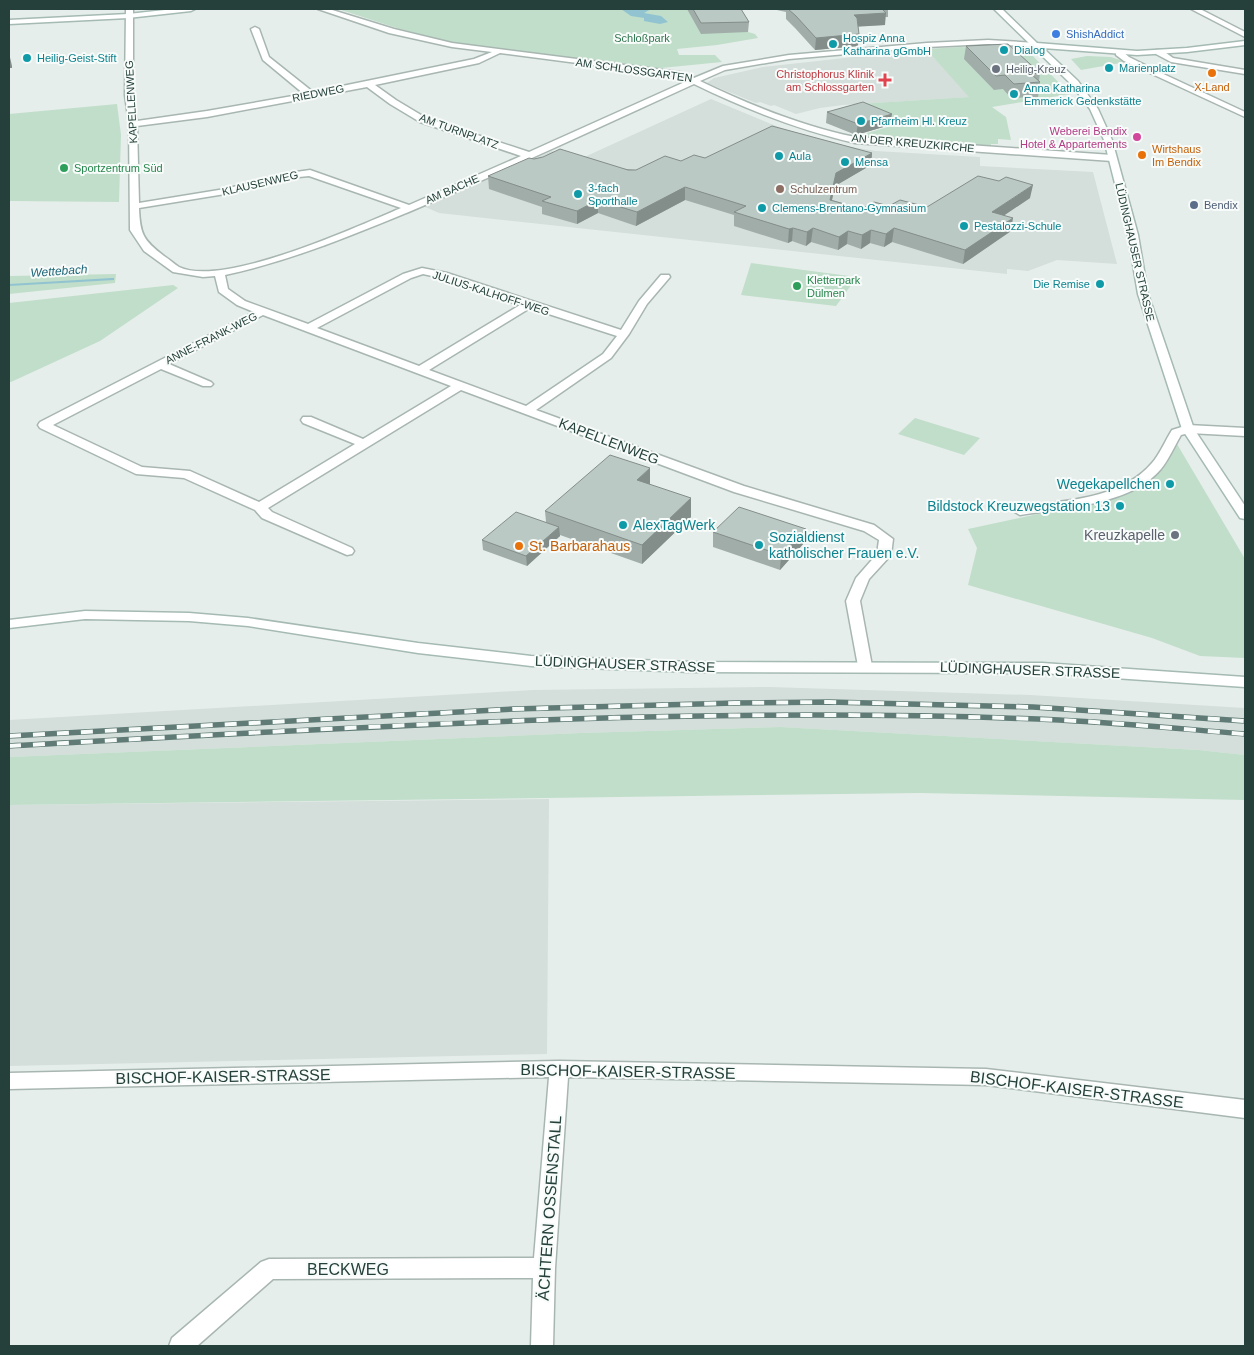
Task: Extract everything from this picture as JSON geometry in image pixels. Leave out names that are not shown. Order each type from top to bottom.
[{"type":"street","points":[[9,22],[191,9]]},
{"type":"street","name":"AM SCHLOSSGARTEN","points":[[322,9],[401,33],[452,45],[679,74],[694,80],[723,68],[789,57],[946,43],[988,42],[1119,52],[1159,52],[1245,43]]},
{"type":"street","name":"LÜDINGHAUSER STRASSE","points":[[998,9],[1037,45],[1086,95],[1102,124],[1133,235],[1143,294],[1188,429],[1245,515]]},
{"type":"street","points":[[1195,9],[1245,35]]},
{"type":"street","name":"KAPELLENWEG","points":[[128,12],[129,95],[133,124],[136,206],[135,230],[148,250],[176,270],[203,274]]},
{"type":"street","points":[[255,29],[266,58],[310,94]]},
{"type":"street","name":"RIEDWEG","points":[[133,124],[207,114],[369,84],[476,61],[500,52]]},
{"type":"street","points":[[1119,52],[1124,57],[1150,69],[1154,73],[1245,115]]},
{"type":"street","points":[[1159,52],[1171,60],[1245,72]]},
{"type":"street","name":"AN DER KREUZKIRCHE","points":[[694,80],[714,91],[790,122],[837,136],[884,143],[1112,158]]},
{"type":"street","name":"AM BACHE","points":[[203,274],[220,273],[263,264],[318,246],[453,190],[694,80]]},
{"type":"street","name":"AM TURNPLATZ","points":[[369,84],[423,120],[528,155]]},
{"type":"street","name":"KLAUSENWEG","points":[[136,206],[197,197],[300,173],[310,173],[409,208]]},
{"type":"street","name":"JULIUS-KALHOFF-WEG","points":[[309,328],[407,276],[422,272],[443,275],[609,331],[624,334]]},
{"type":"street","name":"KAPELLENWEG","points":[[220,273],[223,290],[240,303],[739,489],[869,528],[886,539],[884,555],[863,578],[853,601],[864,666]]},
{"type":"street","points":[[528,410],[607,356],[624,334],[643,303],[665,277]]},
{"type":"street","points":[[421,370],[529,304]]},
{"type":"street","name":"ANNE-FRANK-WEG","points":[[263,311],[44,425],[140,471],[186,474],[260,507],[267,515],[347,551]]},
{"type":"street","name":"ANNE-FRANK-WEG","points":[[159,364],[207,384]]},
{"type":"street","points":[[260,507],[461,385]]},
{"type":"street","points":[[306,420],[365,444]]},
{"type":"street","points":[[1020,511],[1108,494],[1135,485],[1157,466],[1176,433],[1188,429],[1245,432]]},
{"type":"street","name":"LÜDINGHAUSER STRASSE","points":[[9,624],[84,615],[189,617],[286,627],[418,648],[531,661],[692,667],[1042,668],[1245,682]]},
{"type":"street","name":"BISCHOF-KAISER-STRASSE","points":[[9,1081],[559,1069],[986,1077],[1245,1110]]},
{"type":"street","name":"ÄCHTERN OSSENSTALL","points":[[542,1346],[544,1268],[559,1069]]},
{"type":"street","name":"BECKWEG","points":[[180,1346],[269,1270],[544,1268]]},
{"type":"shaded area","name":"Christophorus Klinik am Schlossgarten","points":[[926,49],[970,97],[843,105],[796,114],[774,105],[756,103],[707,83],[714,78],[763,67]]},
{"type":"shaded area","name":"Schulzentrum","points":[[711,99],[776,126],[826,143],[876,151],[980,157],[980,166],[1093,172],[1117,264],[1057,260],[1028,271],[1007,269],[1007,274],[439,213],[423,206],[552,151],[578,160]]},
{"type":"shaded area","points":[[769,687],[1030,695],[1245,708],[1245,755],[1199,750],[781,727],[581,733],[9,757],[9,720],[533,690]]},
{"type":"shaded area","points":[[549,799],[547,1054],[9,1066],[9,805]]},
{"type":"green space","name":"Schloßpark","points":[[338,9],[729,9],[748,32],[755,34],[758,38],[677,49],[679,55],[715,55],[722,62],[651,69],[459,44],[400,29]]},
{"type":"green space","points":[[960,47],[1028,51],[1070,94],[992,107],[1006,117],[1011,140],[998,139],[998,144],[991,144],[991,147],[878,140],[857,136],[891,126],[893,120],[858,104],[969,97],[926,49]]},
{"type":"green space","points":[[1087,56],[1111,57],[1126,62],[1081,70],[1071,59]]},
{"type":"green space","name":"Sportzentrum Süd","points":[[117,104],[121,135],[119,202],[9,201],[9,114]]},
{"type":"green space","name":"Kletterpark Dülmen","points":[[751,263],[857,277],[836,306],[741,295]]},
{"type":"green space","points":[[116,274],[115,283],[9,294],[9,276]]},
{"type":"green space","points":[[173,285],[178,288],[100,341],[11,382],[9,381],[9,303]]},
{"type":"green space","points":[[915,418],[980,438],[964,455],[898,434]]},
{"type":"green space","points":[[1177,444],[1245,559],[1245,658],[1200,656],[1152,638],[968,585],[977,548],[968,529],[1112,498],[1140,488],[1163,469]]},
{"type":"green space","points":[[781,727],[1199,750],[1245,755],[1245,800],[920,793],[9,805],[9,757],[581,733]]},
{"type":"water","points":[[621,9],[651,9],[644,13],[661,16],[668,22],[660,24],[644,21],[644,18],[631,16]]},
{"type":"building","points":[[693,9],[741,9],[749,22],[701,23]]},
{"type":"building","points":[[788,9],[882,9],[886,13],[854,15],[857,18],[859,34],[816,38]]},
{"type":"building","points":[[1008,44],[1040,73],[1031,74],[1040,82],[1014,84],[1005,75],[996,76],[966,46]]},
{"type":"building","points":[[863,102],[892,114],[858,124],[827,112]]},
{"type":"building","points":[[772,126],[872,153],[836,173],[830,200],[862,209],[874,202],[889,206],[900,200],[927,207],[978,176],[999,181],[1006,177],[1033,185],[992,212],[1013,218],[965,250],[894,228],[886,234],[871,230],[862,235],[848,231],[839,237],[813,228],[807,232],[793,228],[789,229],[734,212],[746,206],[685,187],[637,212],[598,200],[577,211],[542,201],[551,197],[488,176],[529,158],[543,157],[560,149],[628,170],[636,170],[665,156],[681,161],[694,155],[705,158]]},
{"type":"building","name":"AlexTagWerk","points":[[610,455],[650,468],[637,480],[691,498],[642,545],[545,511]]},
{"type":"building","points":[[739,507],[806,529],[781,555],[713,532]]},
{"type":"building","name":"St. Barbarahaus","points":[[516,512],[559,527],[526,556],[482,540]]},
{"type":"waterway","name":"Wettebach","points":[[9,285],[112,279]]},
{"type":"railway","points":[[9,736],[514,709],[735,703],[829,702],[1033,707],[1245,721]]},
{"type":"railway","points":[[9,746],[402,725],[534,720],[796,715],[928,716],[1059,720],[1245,734]]},
{"type":"place","name":"ShishAddict","points":[[1056,34]]},
{"type":"place","name":"Hospiz Anna Katharina gGmbH","points":[[833,44]]},
{"type":"place","name":"Dialog","points":[[1004,50]]},
{"type":"place","name":"Heilig-Geist-Stift","points":[[27,58]]},
{"type":"place","name":"Marienplatz","points":[[1109,68]]},
{"type":"place","name":"Heilig-Kreuz","points":[[996,69]]},
{"type":"place","name":"X-Land","points":[[1212,73]]},
{"type":"place","name":"Christophorus Klinik am Schlossgarten","points":[[885,80]]},
{"type":"place","name":"Anna Katharina Emmerick Gedenkstätte","points":[[1014,94]]},
{"type":"place","name":"Pfarrheim Hl. Kreuz","points":[[861,121]]},
{"type":"place","name":"Weberei Bendix Hotel & Appartements","points":[[1137,137]]},
{"type":"place","name":"Wirtshaus Im Bendix","points":[[1142,155]]},
{"type":"place","name":"Aula","points":[[779,156]]},
{"type":"place","name":"Mensa","points":[[845,162]]},
{"type":"place","name":"Sportzentrum Süd","points":[[64,168]]},
{"type":"place","name":"Schulzentrum","points":[[780,189]]},
{"type":"place","name":"3-fach Sporthalle","points":[[578,194]]},
{"type":"place","name":"Bendix","points":[[1194,205]]},
{"type":"place","name":"Clemens-Brentano-Gymnasium","points":[[762,208]]},
{"type":"place","name":"Pestalozzi-Schule","points":[[964,226]]},
{"type":"place","name":"Die Remise","points":[[1100,284]]},
{"type":"place","name":"Kletterpark Dülmen","points":[[797,286]]},
{"type":"place","name":"Wegekapellchen","points":[[1170,484]]},
{"type":"place","name":"Bildstock Kreuzwegstation 13","points":[[1120,506]]},
{"type":"place","name":"AlexTagWerk","points":[[623,525]]},
{"type":"place","name":"Kreuzkapelle","points":[[1175,535]]},
{"type":"place","name":"Sozialdienst katholischer Frauen e.V.","points":[[759,545]]},
{"type":"place","name":"St. Barbarahaus","points":[[519,546]]}]
